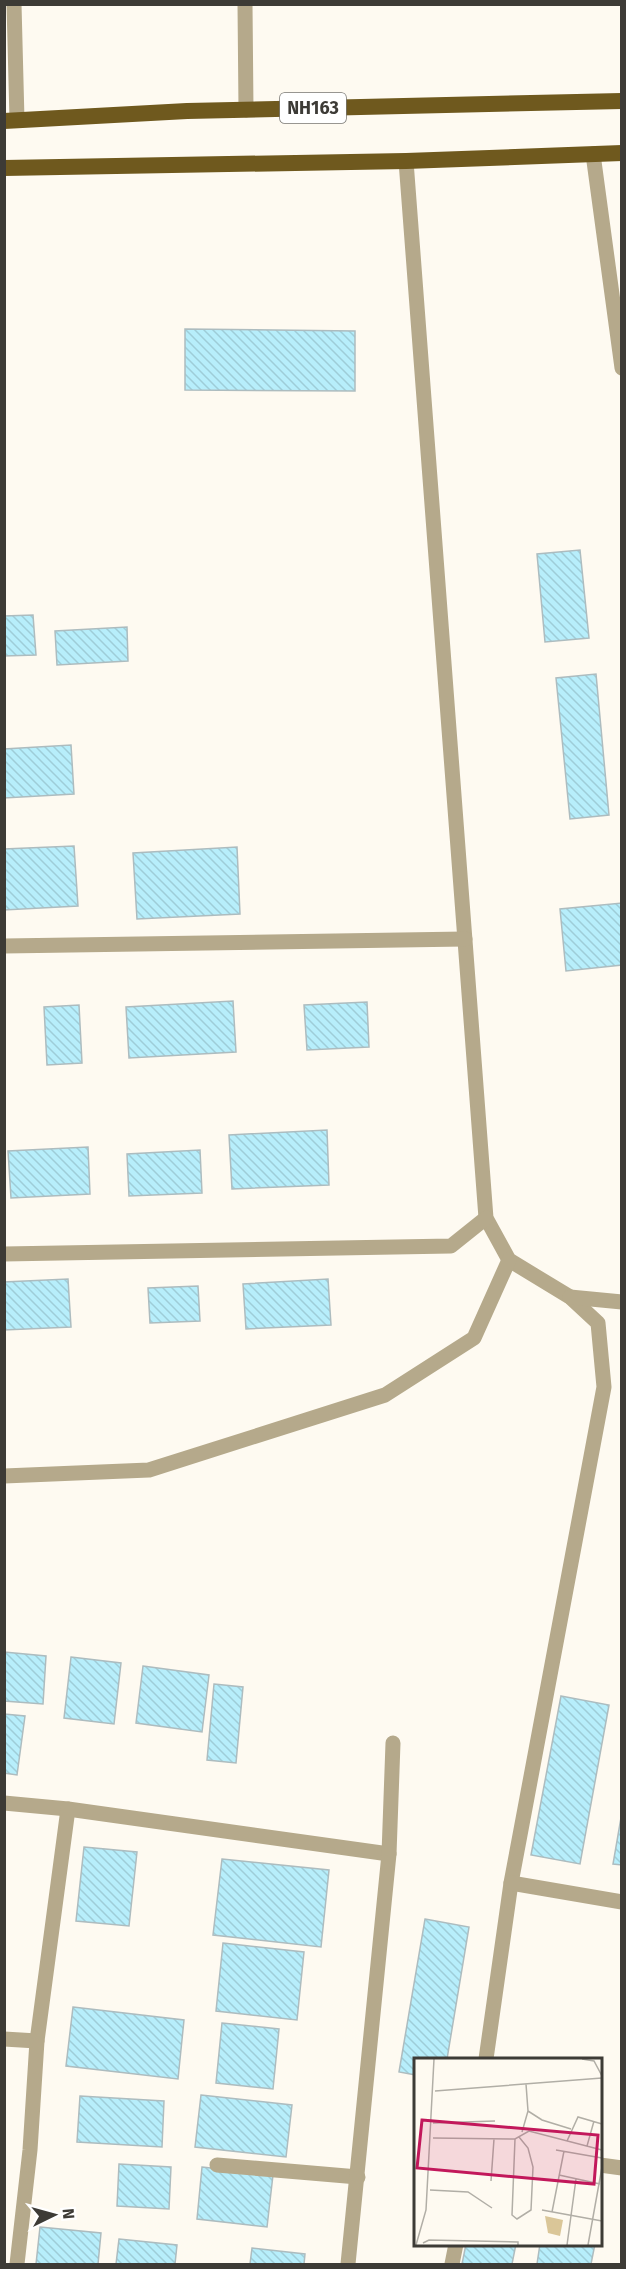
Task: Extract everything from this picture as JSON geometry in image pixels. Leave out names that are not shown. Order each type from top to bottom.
[{"type":"highway","name":"NH163","points":[[11,121],[187,111],[621,101]]},
{"type":"highway","points":[[4,168],[406,161],[621,153]]},
{"type":"street","points":[[11,121],[14,4]]},
{"type":"street","points":[[245,4],[246,110]]},
{"type":"street","points":[[593,154],[621,368]]},
{"type":"street","points":[[406,161],[486,1218],[509,1260],[570,1297],[598,1323],[604,1387],[511,1883],[486,2058]]},
{"type":"street","points":[[4,946],[465,939]]},
{"type":"street","points":[[4,1254],[451,1246],[486,1218]]},
{"type":"street","points":[[4,1476],[149,1470],[385,1395],[474,1338],[509,1260]]},
{"type":"street","points":[[570,1297],[621,1302]]},
{"type":"street","points":[[348,2265],[389,1854],[393,1743]]},
{"type":"street","points":[[4,1803],[68,1809],[389,1854]]},
{"type":"street","points":[[17,2265],[30,2150],[37,2041],[68,1809]]},
{"type":"street","points":[[511,1883],[621,1902]]},
{"type":"street","points":[[4,2038],[37,2041]]},
{"type":"street","points":[[217,2165],[358,2177]]},
{"type":"street","points":[[602,2165],[621,2168]]},
{"type":"street","points":[[452,2265],[456,2245]]},
{"type":"building","points":[[185,329],[355,331],[355,391],[185,390]]},
{"type":"building","points":[[580,550],[589,638],[545,642],[537,554]]},
{"type":"building","points":[[33,615],[36,655],[4,656],[4,616]]},
{"type":"building","points":[[127,627],[128,661],[57,665],[55,631]]},
{"type":"building","points":[[596,674],[609,815],[570,819],[556,678]]},
{"type":"building","points":[[71,745],[74,794],[4,798],[4,749]]},
{"type":"building","points":[[74,846],[78,906],[4,910],[4,849]]},
{"type":"building","points":[[237,847],[240,914],[137,919],[133,853]]},
{"type":"building","points":[[622,903],[622,965],[566,971],[560,909]]},
{"type":"building","points":[[233,1001],[236,1052],[129,1058],[126,1007]]},
{"type":"building","points":[[367,1002],[369,1047],[307,1050],[304,1005]]},
{"type":"building","points":[[79,1005],[82,1063],[47,1065],[44,1007]]},
{"type":"building","points":[[327,1130],[329,1185],[232,1189],[229,1135]]},
{"type":"building","points":[[88,1147],[90,1194],[11,1198],[8,1151]]},
{"type":"building","points":[[200,1150],[202,1193],[129,1196],[127,1154]]},
{"type":"building","points":[[68,1279],[71,1327],[4,1330],[4,1282]]},
{"type":"building","points":[[328,1279],[331,1325],[246,1329],[243,1284]]},
{"type":"building","points":[[198,1286],[200,1321],[150,1323],[148,1288]]},
{"type":"building","points":[[4,1652],[46,1656],[43,1704],[4,1701]]},
{"type":"building","points":[[71,1657],[121,1663],[114,1724],[64,1718]]},
{"type":"building","points":[[143,1666],[209,1675],[202,1732],[136,1723]]},
{"type":"building","points":[[214,1684],[243,1687],[236,1763],[207,1760]]},
{"type":"building","points":[[561,1696],[609,1705],[580,1864],[531,1855]]},
{"type":"building","points":[[4,1714],[25,1716],[17,1775],[4,1773]]},
{"type":"building","points":[[622,1812],[622,1865],[613,1864]]},
{"type":"building","points":[[84,1847],[137,1852],[129,1926],[76,1921]]},
{"type":"building","points":[[222,1859],[329,1870],[321,1947],[213,1935]]},
{"type":"building","points":[[425,1919],[469,1927],[447,2058],[414,2058],[414,2075],[399,2072]]},
{"type":"building","points":[[223,1943],[304,1952],[297,2020],[216,2011]]},
{"type":"building","points":[[73,2007],[184,2020],[178,2079],[66,2066]]},
{"type":"building","points":[[222,2023],[279,2029],[273,2089],[216,2083]]},
{"type":"building","points":[[201,2095],[292,2105],[286,2157],[195,2147]]},
{"type":"building","points":[[80,2096],[164,2101],[162,2147],[77,2142]]},
{"type":"building","points":[[119,2164],[171,2167],[169,2209],[117,2206]]},
{"type":"building","points":[[202,2167],[273,2175],[267,2227],[197,2219]]},
{"type":"building","points":[[40,2227],[101,2233],[98,2264],[36,2264]]},
{"type":"building","points":[[119,2239],[177,2245],[175,2264],[116,2264]]},
{"type":"building","points":[[466,2245],[516,2245],[512,2264],[462,2264]]},
{"type":"building","points":[[540,2245],[595,2245],[591,2264],[537,2264]]},
{"type":"building","points":[[252,2248],[305,2254],[304,2264],[250,2264]]}]
